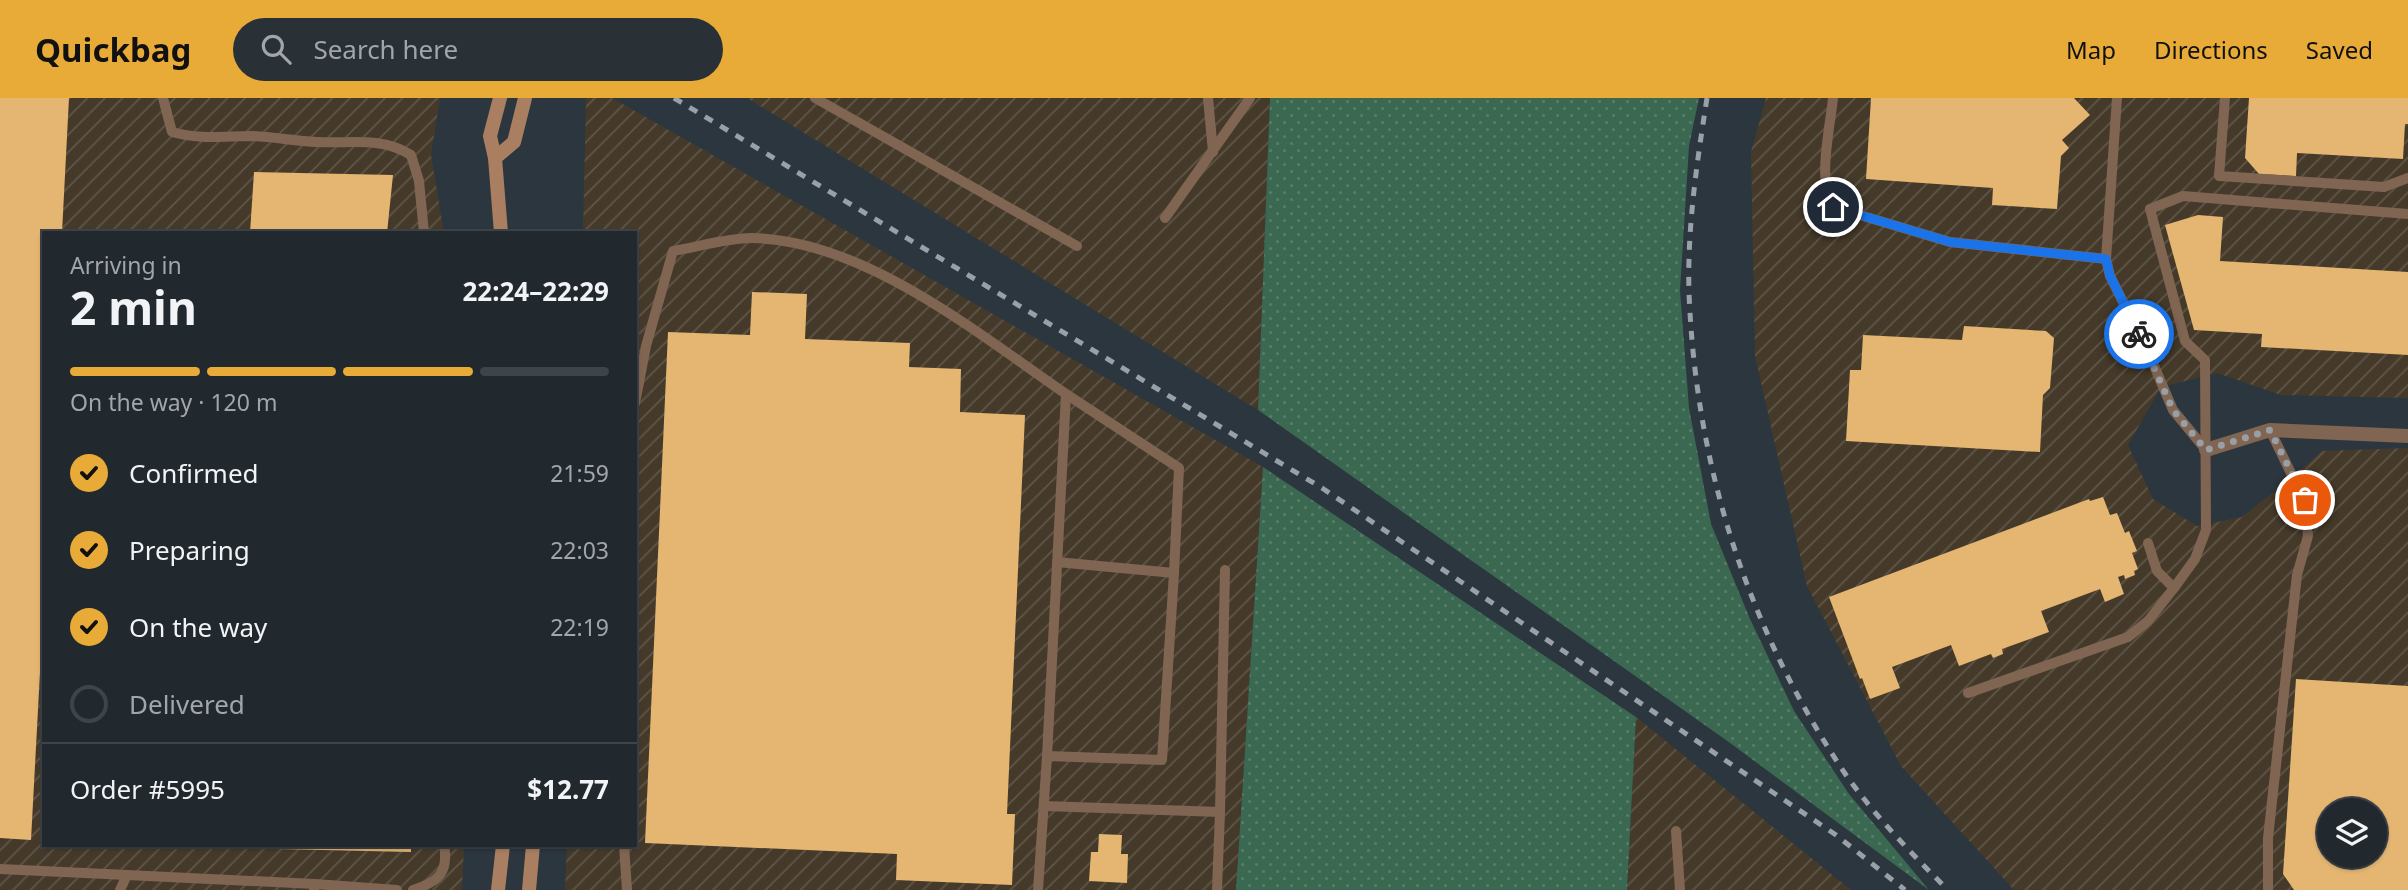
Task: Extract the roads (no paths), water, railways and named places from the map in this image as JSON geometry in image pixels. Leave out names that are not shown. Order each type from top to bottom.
[{"type":"main road","points":[[500,98],[490,136],[495,158],[501,231]]},
{"type":"main road","points":[[495,158],[514,142],[525,98]]},
{"type":"main road","points":[[498,890],[503,847]]},
{"type":"main road","points":[[529,890],[533,847]]},
{"type":"street","points":[[2206,450],[2270,430],[2408,436]]},
{"type":"lane","points":[[163,98],[172,132],[191,137],[255,136],[394,145],[411,155],[419,181],[424,231]]},
{"type":"lane","points":[[815,98],[1077,246]]},
{"type":"lane","points":[[1208,98],[1213,152]]},
{"type":"lane","points":[[1165,218],[1250,98]]},
{"type":"lane","points":[[1833,98],[1825,176],[1826,195],[1833,207],[1950,242],[2106,259]]},
{"type":"lane","points":[[2117,98],[2106,259],[2110,276],[2149,354],[2173,410],[2206,450]]},
{"type":"lane","points":[[2225,98],[2219,176],[2384,187],[2408,178]]},
{"type":"lane","points":[[1968,693],[2128,637],[2148,621],[2174,588],[2195,559],[2206,530],[2205,360],[2185,341],[2150,209],[2183,196],[2408,214]]},
{"type":"lane","points":[[637,393],[646,346],[673,251],[751,238],[793,243],[846,258],[912,289],[1179,468],[1162,760],[1047,756]]},
{"type":"lane","points":[[1038,890],[1066,394]]},
{"type":"lane","points":[[2267,890],[2268,838],[2296,589],[2308,536],[2305,500],[2270,430]]},
{"type":"lane","points":[[2148,543],[2157,571],[2174,588]]},
{"type":"lane","points":[[1057,562],[1174,573]]},
{"type":"lane","points":[[1217,890],[1225,570]]},
{"type":"lane","points":[[1044,806],[1220,812]]},
{"type":"lane","points":[[1676,831],[1680,890]]},
{"type":"lane","points":[[412,890],[427,886],[441,875],[446,857],[444,847]]},
{"type":"lane","points":[[624,847],[627,890]]},
{"type":"lane","points":[[0,869],[397,890]]},
{"type":"lane","points":[[120,890],[127,875]]},
{"type":"railway","points":[[674,98],[1322,488],[1836,835],[1905,890]]},
{"type":"railway","points":[[1707,98],[1691,220],[1689,293],[1703,422],[1733,545],[1755,605],[1811,720],[1869,805],[1948,890]]}]
